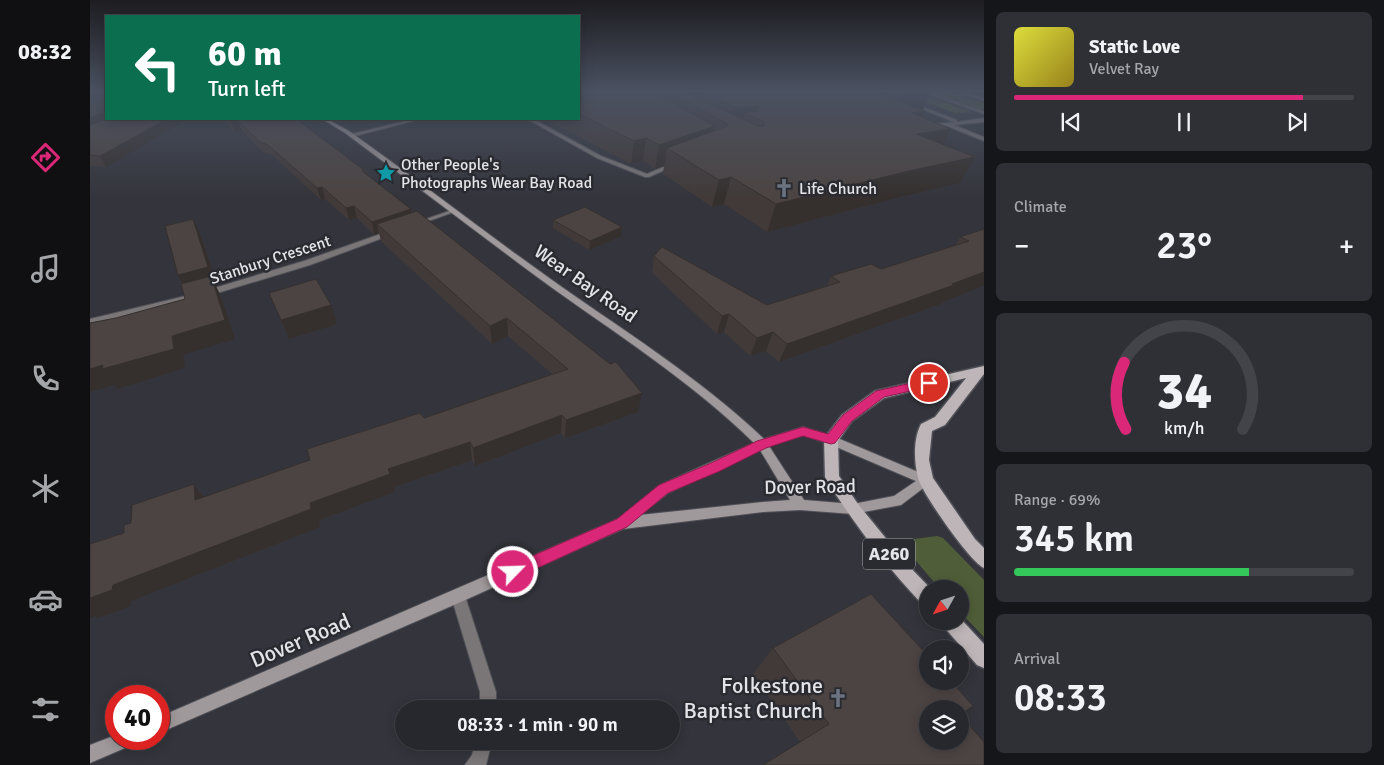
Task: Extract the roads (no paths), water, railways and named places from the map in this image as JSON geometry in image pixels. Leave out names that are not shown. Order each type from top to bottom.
[{"type":"main road","points":[[831,440],[847,418],[880,394],[980,371]]},
{"type":"main road","points":[[980,371],[940,421],[926,428],[922,460],[926,480],[984,560]]},
{"type":"main road","name":"A260","points":[[831,440],[832,477],[853,509],[900,569],[919,589]]},
{"type":"main road","points":[[958,630],[984,658]]},
{"type":"street","name":"Wear Bay Road","points":[[335,126],[351,135],[543,277],[648,350],[732,415],[762,444],[800,506]]},
{"type":"street","points":[[351,135],[390,126]]},
{"type":"street","points":[[542,126],[599,157],[647,176],[681,162]]},
{"type":"street","points":[[926,128],[937,126]]},
{"type":"street","points":[[949,126],[984,139]]},
{"type":"street","points":[[408,227],[454,211]]},
{"type":"street","name":"Stanbury Crescent","points":[[90,322],[202,294],[307,262],[399,230]]},
{"type":"street","name":"Dover Road","points":[[170,720],[622,523],[664,489],[762,444],[803,431],[831,440],[926,480]]},
{"type":"street","name":"Dover Road","points":[[622,523],[763,507],[800,506],[853,509],[897,501],[926,480]]},
{"type":"street","points":[[458,596],[488,692],[488,700]]},
{"type":"street","points":[[90,754],[105,748]]},
{"type":"street","points":[[474,765],[481,750]]},
{"type":"place","name":"Other People's Photographs Wear Bay Road","points":[[386,173]]},
{"type":"place","name":"Life Church","points":[[784,188]]},
{"type":"place","name":"Folkestone Baptist Church","points":[[838,698]]}]
